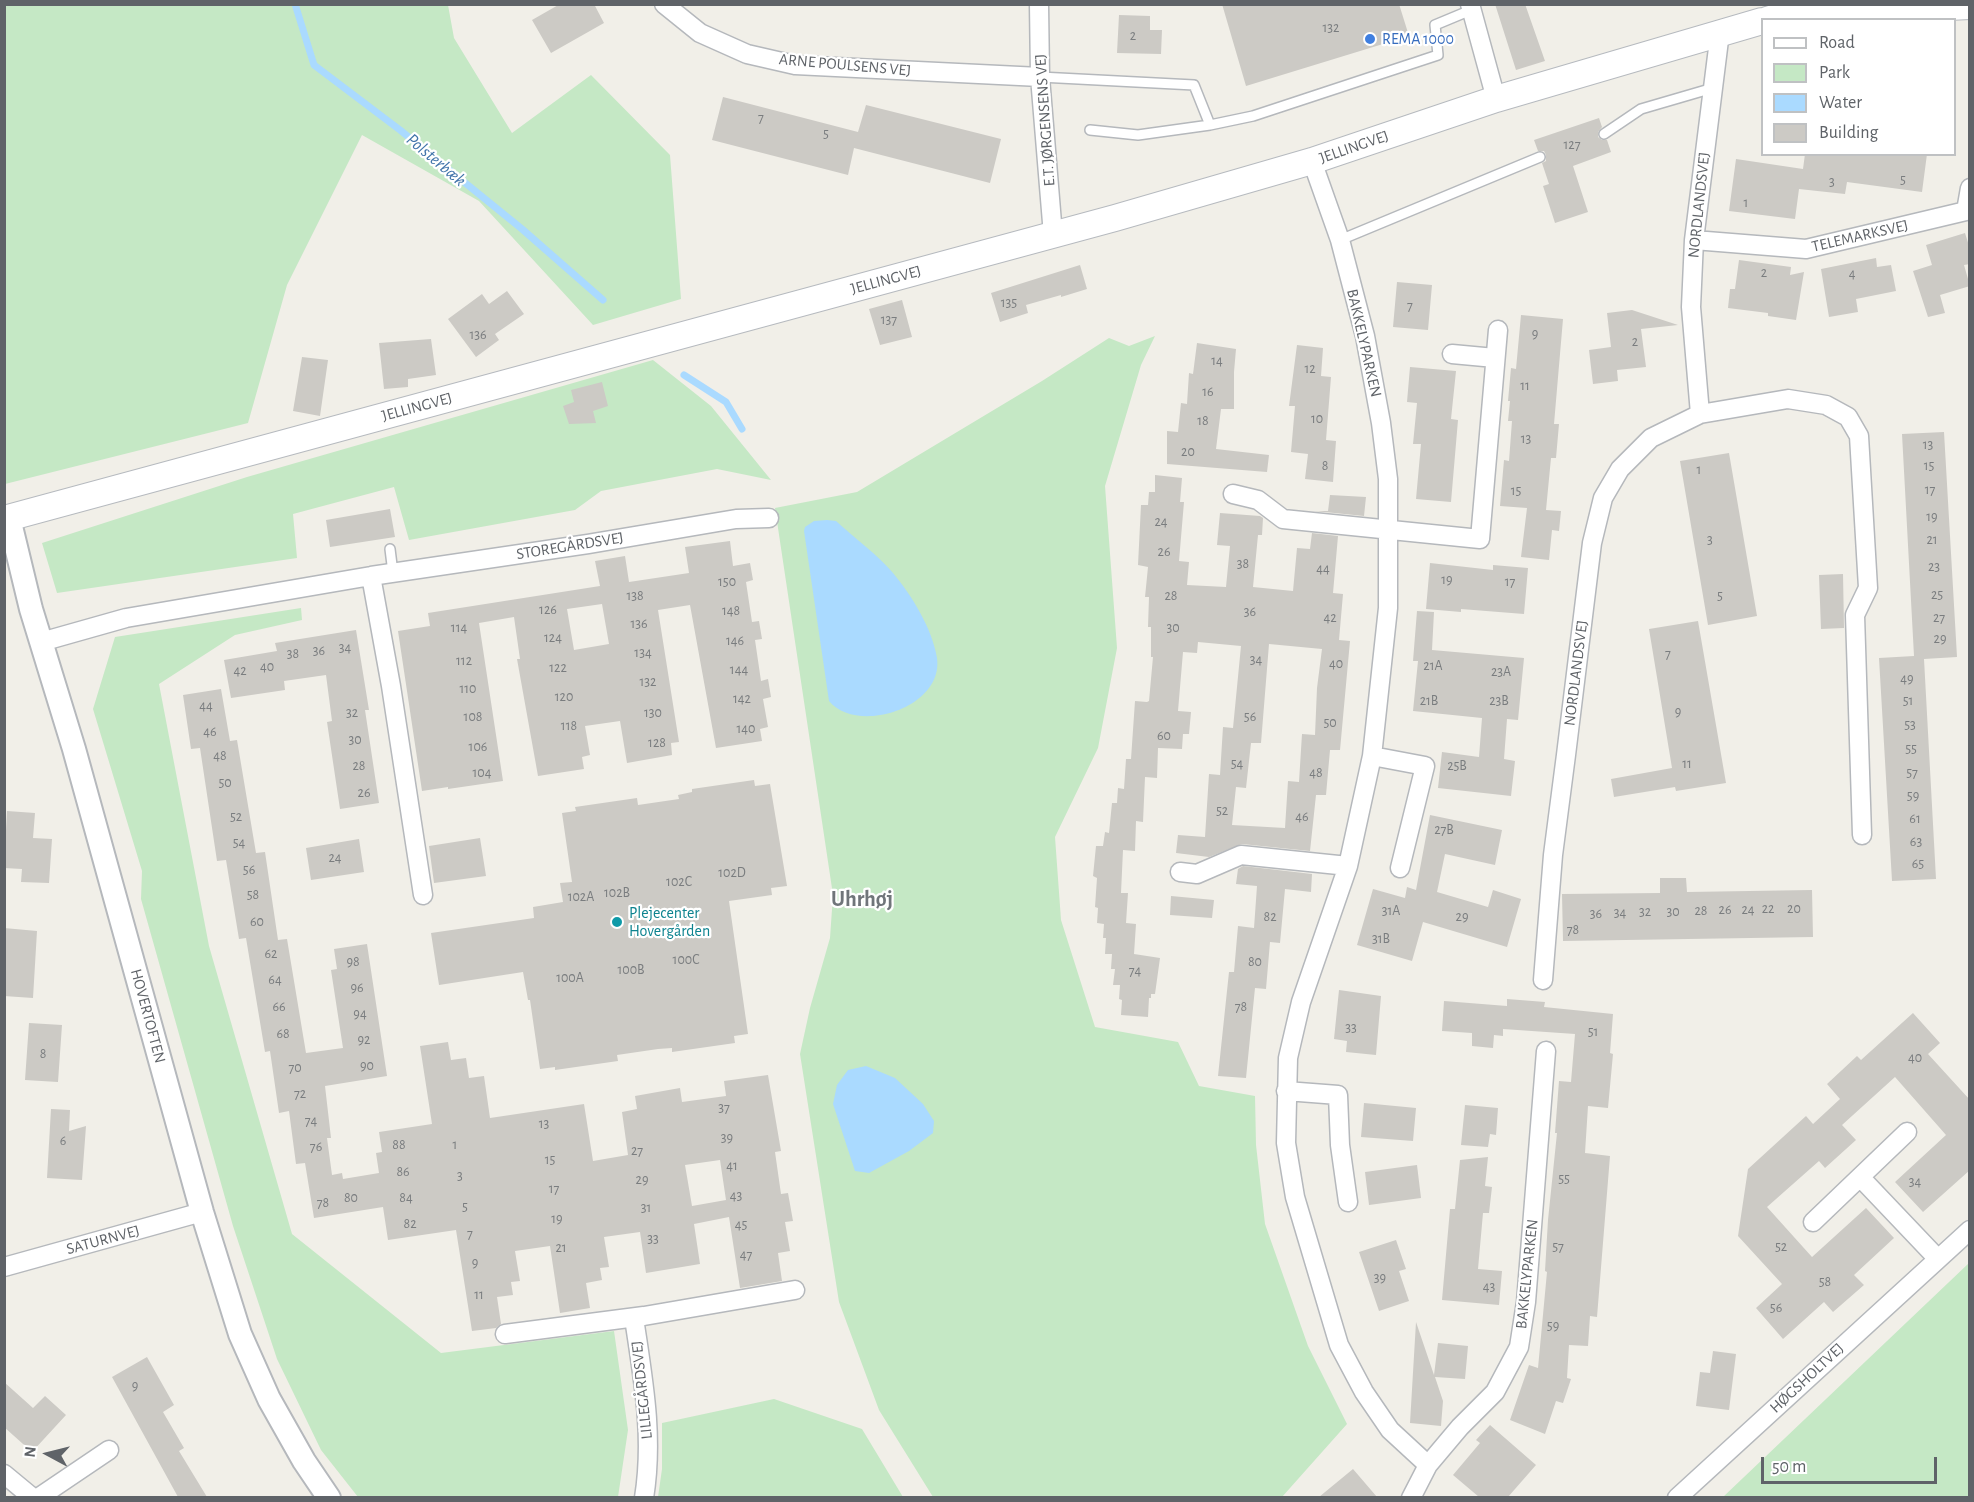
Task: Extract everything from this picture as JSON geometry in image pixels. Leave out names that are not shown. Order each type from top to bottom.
[{"type":"main road","points":[[1774,18],[1840,8],[1970,6]]},
{"type":"main road","name":"JELLINGVEJ","points":[[7,518],[1053,234],[1312,161],[1496,99],[1761,21]]},
{"type":"street","name":"ARNE POULSENS VEJ","points":[[664,4],[700,33],[747,54],[795,65],[1040,77]]},
{"type":"street","name":"E.T. JØRGENSENS VEJ","points":[[1039,4],[1040,77],[1053,234]]},
{"type":"street","points":[[1470,7],[1496,99]]},
{"type":"street","name":"NORDLANDSVEJ","points":[[1700,414],[1690,307],[1694,240],[1720,32]]},
{"type":"street","name":"BAKKELYPARKEN","points":[[1312,161],[1340,240],[1365,336],[1382,423],[1388,479],[1390,531],[1388,608],[1372,756],[1348,866],[1301,1002],[1288,1058],[1286,1143],[1295,1197],[1339,1345],[1364,1392],[1390,1430],[1428,1465]]},
{"type":"street","name":"TELEMARKSVEJ","points":[[1694,240],[1806,249],[1966,211],[1970,188]]},
{"type":"street","points":[[1233,494],[1258,500],[1282,519],[1480,539],[1498,330]]},
{"type":"street","points":[[1452,354],[1495,358]]},
{"type":"street","name":"NORDLANDSVEJ","points":[[1543,980],[1553,855],[1592,543],[1603,498],[1620,468],[1651,438],[1700,414],[1788,399],[1826,405],[1848,417],[1859,436],[1868,588],[1855,615],[1862,835]]},
{"type":"street","name":"HOVERTOFTEN","points":[[7,518],[31,609],[74,749],[202,1212],[240,1334],[269,1400],[304,1461],[330,1497]]},
{"type":"street","name":"STOREGÅRDSVEJ","points":[[41,642],[126,618],[371,576],[736,519],[770,518]]},
{"type":"street","points":[[371,576],[393,698],[423,895]]},
{"type":"street","points":[[1372,756],[1425,766],[1400,868]]},
{"type":"street","points":[[1180,872],[1197,874],[1241,855],[1348,866]]},
{"type":"street","name":"BAKKELYPARKEN","points":[[1411,1497],[1428,1465],[1460,1427],[1495,1392],[1519,1347],[1526,1302],[1546,1052]]},
{"type":"street","points":[[1286,1091],[1338,1095],[1340,1145],[1348,1202]]},
{"type":"street","points":[[1813,1222],[1907,1132]]},
{"type":"street","points":[[1860,1177],[1938,1259]]},
{"type":"street","name":"SATURNVEJ","points":[[4,1267],[202,1212]]},
{"type":"street","name":"HØGSHOLTVEJ","points":[[1677,1497],[1970,1230]]},
{"type":"street","name":"LILLEGÅRDSVEJ","points":[[505,1334],[634,1318],[795,1290]]},
{"type":"street","name":"LILLEGÅRDSVEJ","points":[[634,1318],[648,1417],[647,1477],[644,1497]]},
{"type":"street","points":[[38,1497],[109,1450]]},
{"type":"street","points":[[4,1474],[33,1497]]},
{"type":"lane","points":[[1090,130],[1138,135],[1210,125],[1253,116],[1438,56],[1435,25],[1470,7]]},
{"type":"lane","points":[[1040,77],[1194,85],[1210,125]]},
{"type":"lane","points":[[1605,134],[1641,109],[1713,88]]},
{"type":"lane","points":[[1340,240],[1540,157]]},
{"type":"lane","points":[[390,549],[393,573]]},
{"type":"green space","points":[[5,4],[448,5],[454,38],[512,133],[591,75],[670,155],[681,299],[593,325],[479,201],[362,135],[287,285],[248,423],[5,484]]},
{"type":"green space","points":[[1155,336],[1141,365],[1105,486],[1117,648],[1098,748],[1055,837],[1061,920],[1095,1027],[1178,1042],[1199,1086],[1255,1096],[1256,1145],[1265,1224],[1308,1346],[1347,1424],[1282,1497],[933,1497],[879,1410],[839,1302],[800,1054],[810,1008],[830,938],[833,895],[775,508],[857,492],[1109,338],[1129,346]]},
{"type":"green space","points":[[653,360],[711,406],[771,480],[717,469],[601,491],[575,510],[409,540],[394,487],[293,514],[297,558],[57,593],[42,543],[247,477]]},
{"type":"green space","points":[[301,608],[302,620],[235,635],[159,684],[209,946],[292,1234],[441,1353],[614,1331],[628,1430],[618,1497],[358,1497],[321,1450],[277,1359],[233,1226],[141,899],[142,871],[93,709],[115,637]]},
{"type":"green space","points":[[1969,1263],[1969,1497],[1723,1497]]},
{"type":"green space","points":[[774,1399],[862,1429],[903,1497],[658,1497],[662,1469],[662,1423]]},
{"type":"water","points":[[814,521],[836,521],[887,566],[914,602],[931,635],[937,658],[936,676],[927,691],[913,703],[896,711],[877,716],[859,716],[842,711],[829,701],[804,531],[805,527]]},
{"type":"water","points":[[866,1066],[895,1078],[923,1104],[934,1121],[933,1133],[909,1151],[869,1173],[855,1171],[833,1104],[837,1085],[848,1070]]},
{"type":"building","points":[[560,4],[594,4],[604,23],[551,53],[532,20]]},
{"type":"building","points":[[1222,4],[1399,4],[1409,36],[1246,86]]},
{"type":"building","points":[[1495,4],[1525,4],[1545,61],[1516,70]]},
{"type":"building","points":[[1119,15],[1150,16],[1150,30],[1162,30],[1161,54],[1117,53]]},
{"type":"building","points":[[723,97],[858,132],[866,105],[1001,139],[990,183],[854,148],[848,175],[712,140]]},
{"type":"building","points":[[1599,118],[1602,127],[1598,132],[1598,137],[1607,140],[1611,152],[1573,166],[1588,212],[1555,223],[1543,186],[1549,184],[1542,163],[1546,161],[1546,155],[1544,151],[1538,151],[1534,140]]},
{"type":"building","points":[[1805,156],[1927,156],[1922,192],[1847,182],[1845,194],[1799,189],[1795,219],[1729,211],[1736,159],[1803,169]]},
{"type":"building","points":[[1965,233],[1970,249],[1970,264],[1964,265],[1970,286],[1940,295],[1945,313],[1928,317],[1913,271],[1932,265],[1926,245]]},
{"type":"building","points":[[1876,258],[1877,267],[1891,265],[1896,291],[1856,299],[1858,312],[1829,317],[1821,269]]},
{"type":"building","points":[[1739,260],[1791,267],[1790,275],[1804,272],[1796,320],[1768,316],[1768,313],[1728,308],[1730,289],[1735,289]]},
{"type":"building","points":[[1080,265],[1087,289],[1026,305],[1028,313],[1000,322],[991,293]]},
{"type":"building","points":[[1397,282],[1432,285],[1428,330],[1393,327]]},
{"type":"building","points":[[507,291],[524,314],[495,334],[499,340],[476,357],[448,319],[482,294],[489,304]]},
{"type":"building","points":[[902,300],[912,337],[880,345],[869,309]]},
{"type":"building","points":[[1632,310],[1678,325],[1641,329],[1646,367],[1617,370],[1618,381],[1593,384],[1589,350],[1611,347],[1607,313]]},
{"type":"building","points":[[1521,315],[1563,319],[1554,424],[1559,424],[1556,458],[1551,458],[1546,510],[1561,511],[1559,531],[1552,530],[1549,560],[1521,557],[1527,508],[1500,506],[1504,460],[1509,461],[1512,421],[1508,421],[1510,401],[1508,401],[1511,368],[1516,369]]},
{"type":"building","points":[[431,339],[436,375],[408,379],[408,387],[384,389],[379,343]]},
{"type":"building","points":[[1197,343],[1236,349],[1234,409],[1221,409],[1216,449],[1269,455],[1267,472],[1167,464],[1167,431],[1178,432],[1181,403],[1187,404],[1189,373],[1193,374]]},
{"type":"building","points":[[1297,345],[1323,348],[1321,376],[1331,377],[1326,440],[1336,441],[1333,482],[1305,479],[1308,454],[1291,452],[1295,406],[1289,406]]},
{"type":"building","points":[[302,357],[328,360],[320,416],[293,411]]},
{"type":"building","points":[[1410,367],[1456,371],[1451,419],[1458,420],[1451,502],[1416,499],[1421,444],[1413,444],[1417,403],[1407,402]]},
{"type":"building","points":[[602,382],[608,406],[593,411],[596,423],[569,424],[563,406],[574,402],[571,390]]},
{"type":"building","points":[[1944,432],[1957,657],[1924,659],[1936,879],[1892,881],[1879,658],[1914,656],[1902,434]]},
{"type":"building","points":[[1729,453],[1757,616],[1708,625],[1680,461]]},
{"type":"building","points":[[1155,475],[1182,478],[1180,502],[1184,502],[1179,561],[1189,562],[1187,585],[1226,587],[1230,546],[1217,545],[1220,513],[1263,518],[1262,535],[1258,535],[1253,587],[1293,591],[1297,548],[1310,549],[1312,533],[1338,536],[1333,593],[1343,594],[1339,640],[1350,641],[1340,750],[1330,750],[1326,795],[1316,795],[1310,851],[1242,844],[1209,857],[1176,853],[1178,835],[1205,837],[1209,774],[1220,775],[1223,727],[1233,728],[1241,646],[1198,642],[1197,653],[1183,652],[1178,711],[1191,712],[1189,734],[1183,734],[1182,749],[1158,748],[1157,778],[1145,777],[1143,822],[1136,821],[1135,851],[1123,850],[1121,893],[1128,893],[1126,923],[1136,924],[1134,954],[1160,958],[1155,994],[1151,994],[1149,998],[1148,1017],[1121,1015],[1120,985],[1113,985],[1115,969],[1111,969],[1112,954],[1105,954],[1104,924],[1097,923],[1098,908],[1095,907],[1097,878],[1093,876],[1096,846],[1103,846],[1105,832],[1109,833],[1112,803],[1117,803],[1118,788],[1124,789],[1126,759],[1131,759],[1135,701],[1149,701],[1153,657],[1151,657],[1151,627],[1148,627],[1149,597],[1145,597],[1148,567],[1138,565],[1141,505],[1148,505],[1149,492],[1155,492]],"holes":[[[1269,644],[1322,649],[1317,688],[1315,735],[1302,734],[1299,782],[1288,781],[1285,828],[1232,825],[1236,787],[1246,788],[1251,743],[1261,743]]]},
{"type":"building","points":[[1330,495],[1366,497],[1364,516],[1315,511],[1328,511]]},
{"type":"building","points":[[390,509],[395,537],[330,547],[326,520]]},
{"type":"building","points":[[730,541],[733,566],[750,563],[753,580],[746,582],[752,622],[759,621],[762,639],[755,640],[761,681],[768,679],[771,697],[763,699],[768,727],[760,729],[762,741],[716,748],[690,605],[658,610],[679,742],[671,743],[672,755],[627,763],[620,721],[585,726],[590,755],[582,757],[584,769],[538,776],[517,659],[520,659],[514,617],[479,623],[503,781],[422,791],[398,631],[430,626],[428,613],[600,586],[595,561],[625,556],[629,582],[689,573],[685,547]],"holes":[[[602,604],[609,644],[574,650],[567,609]]]},
{"type":"building","points":[[1430,563],[1493,570],[1493,565],[1528,568],[1524,614],[1426,609]]},
{"type":"building","points":[[1843,574],[1844,628],[1821,629],[1819,575]]},
{"type":"building","points":[[1417,611],[1434,612],[1432,650],[1524,658],[1518,720],[1507,719],[1504,759],[1515,761],[1511,796],[1438,788],[1442,752],[1479,757],[1482,718],[1413,711],[1418,661],[1413,661]]},
{"type":"building","points":[[1698,621],[1726,783],[1676,791],[1675,787],[1614,797],[1611,779],[1672,768],[1649,629]]},
{"type":"building","points":[[356,630],[369,710],[365,710],[379,803],[340,809],[327,722],[332,721],[326,675],[284,681],[285,690],[231,698],[224,660],[277,651],[275,643]]},
{"type":"building","points":[[221,689],[230,741],[237,740],[256,853],[265,852],[278,940],[287,939],[306,1053],[343,1048],[331,970],[337,969],[334,949],[367,944],[387,1076],[325,1086],[331,1138],[327,1138],[332,1175],[342,1173],[343,1179],[379,1173],[376,1153],[382,1152],[379,1132],[432,1124],[420,1046],[448,1042],[451,1060],[466,1058],[469,1078],[484,1076],[490,1118],[584,1104],[593,1161],[628,1155],[622,1112],[637,1109],[635,1096],[680,1088],[682,1102],[726,1096],[724,1081],[768,1075],[781,1151],[775,1152],[781,1194],[788,1193],[793,1221],[785,1222],[790,1251],[778,1253],[782,1281],[740,1288],[729,1217],[694,1224],[700,1264],[646,1273],[640,1232],[604,1237],[609,1267],[600,1268],[602,1280],[586,1283],[590,1308],[560,1313],[550,1246],[515,1251],[520,1281],[511,1282],[513,1295],[497,1297],[501,1324],[496,1328],[472,1331],[456,1230],[388,1240],[383,1207],[314,1218],[305,1163],[296,1164],[289,1111],[279,1113],[270,1051],[265,1052],[246,938],[239,939],[226,860],[217,861],[200,748],[191,749],[183,695]],"holes":[[[720,1160],[726,1200],[692,1206],[685,1165]]]},
{"type":"building","name":"Plejecenter Hovergården","points":[[754,780],[755,786],[770,784],[787,886],[771,888],[772,895],[729,901],[748,1034],[734,1036],[735,1043],[672,1052],[672,1048],[658,1049],[617,1055],[618,1061],[555,1070],[555,1067],[540,1069],[530,1000],[528,1000],[523,972],[439,985],[431,933],[534,918],[533,907],[563,902],[560,883],[572,882],[562,813],[576,811],[575,807],[637,798],[638,805],[679,799],[678,795],[692,792],[692,789]]},
{"type":"building","points":[[7,811],[35,813],[33,838],[52,839],[49,883],[21,882],[22,869],[4,868]]},
{"type":"building","points":[[1430,815],[1502,830],[1495,865],[1445,854],[1437,892],[1488,907],[1493,890],[1521,899],[1507,947],[1423,922],[1412,961],[1357,945],[1373,889],[1405,898],[1407,887],[1416,890]]},
{"type":"building","points":[[480,838],[486,876],[434,883],[429,846]]},
{"type":"building","points":[[359,839],[364,872],[311,880],[306,848]]},
{"type":"building","points":[[1243,866],[1312,874],[1311,892],[1285,889],[1280,943],[1270,942],[1266,989],[1255,988],[1246,1078],[1218,1076],[1229,972],[1234,972],[1238,926],[1254,928],[1257,886],[1236,884],[1238,869]]},
{"type":"building","points":[[1660,878],[1686,878],[1687,892],[1812,890],[1813,937],[1563,941],[1562,894],[1660,893]]},
{"type":"building","points":[[1171,896],[1214,900],[1212,918],[1170,915]]},
{"type":"building","points":[[4,928],[37,931],[33,998],[4,996]]},
{"type":"building","points":[[1339,990],[1381,996],[1376,1055],[1346,1052],[1347,1041],[1334,1039]]},
{"type":"building","points":[[1507,999],[1545,1002],[1544,1007],[1613,1014],[1610,1053],[1613,1054],[1608,1108],[1588,1106],[1585,1153],[1610,1156],[1597,1317],[1590,1316],[1588,1346],[1569,1345],[1567,1378],[1571,1379],[1563,1403],[1556,1401],[1545,1434],[1510,1420],[1529,1365],[1538,1368],[1547,1272],[1545,1271],[1548,1220],[1557,1133],[1555,1133],[1559,1081],[1571,1082],[1575,1034],[1503,1029],[1503,1036],[1494,1035],[1493,1048],[1472,1046],[1472,1033],[1442,1031],[1444,1001],[1507,1006]]},
{"type":"building","points":[[1913,1013],[1940,1043],[1928,1054],[1970,1100],[1970,1170],[1923,1212],[1895,1182],[1946,1135],[1895,1077],[1842,1125],[1856,1140],[1825,1168],[1819,1161],[1767,1207],[1812,1257],[1866,1208],[1894,1238],[1854,1275],[1864,1285],[1833,1312],[1824,1302],[1783,1339],[1756,1308],[1782,1284],[1738,1236],[1748,1169],[1806,1116],[1813,1124],[1840,1099],[1827,1084],[1857,1056],[1861,1060]]},
{"type":"building","points":[[29,1023],[62,1025],[58,1082],[25,1080]]},
{"type":"building","points":[[1364,1103],[1416,1108],[1413,1141],[1361,1137]]},
{"type":"building","points":[[1465,1105],[1498,1108],[1496,1135],[1490,1134],[1488,1147],[1461,1145]]},
{"type":"building","points":[[51,1109],[70,1110],[69,1131],[86,1126],[82,1180],[47,1178]]},
{"type":"building","points":[[1488,1157],[1485,1186],[1492,1187],[1489,1213],[1483,1213],[1478,1269],[1502,1271],[1499,1305],[1442,1300],[1450,1209],[1455,1209],[1460,1160]]},
{"type":"building","points":[[1417,1165],[1421,1198],[1369,1205],[1365,1172]]},
{"type":"building","points":[[1396,1240],[1406,1269],[1399,1271],[1409,1301],[1379,1311],[1359,1252]]},
{"type":"building","points":[[1416,1322],[1434,1375],[1438,1343],[1468,1346],[1465,1379],[1435,1377],[1443,1401],[1441,1426],[1410,1423]]},
{"type":"building","points":[[1713,1351],[1736,1354],[1729,1410],[1696,1406],[1700,1372],[1710,1373]]},
{"type":"building","points":[[147,1357],[174,1405],[163,1412],[184,1448],[179,1451],[207,1497],[178,1497],[112,1377]]},
{"type":"building","points":[[4,1382],[33,1408],[45,1396],[66,1415],[32,1452],[4,1427]]},
{"type":"building","points":[[1490,1425],[1536,1465],[1508,1497],[1479,1497],[1453,1475],[1480,1443],[1476,1440]]},
{"type":"building","points":[[1353,1469],[1377,1497],[1319,1497]]},
{"type":"waterway","name":"Polsterbæk","points":[[295,4],[314,65],[400,130],[522,229],[603,300]]},
{"type":"waterway","name":"Polsterbæk","points":[[684,375],[726,402],[742,429]]},
{"type":"place","name":"REMA 1000","points":[[1370,39]]},
{"type":"place","name":"Plejecenter Hovergården","points":[[617,922]]},
{"type":"district","name":"Uhrhøj","points":[[862,899]]}]
